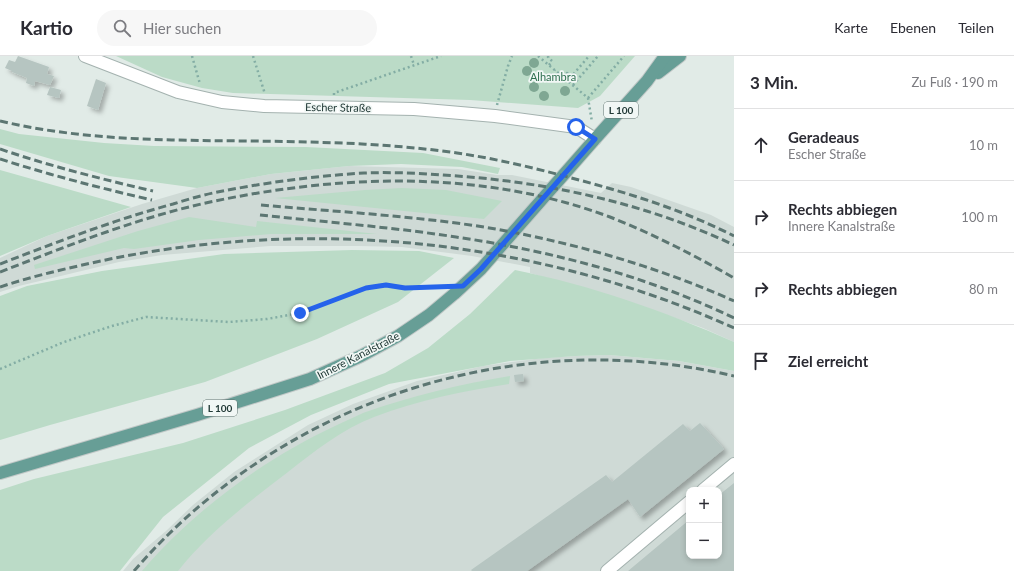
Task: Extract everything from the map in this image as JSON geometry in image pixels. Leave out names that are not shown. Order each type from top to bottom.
[{"type":"main road","name":"Innere Kanalstraße","points":[[0,473],[197,415],[310,379],[361,356],[398,336],[429,314],[481,269],[647,81],[665,56]]},
{"type":"main road","name":"Innere Kanalstraße","points":[[647,81],[680,56]]},
{"type":"street","name":"Escher Straße","points":[[85,56],[178,92],[222,102],[264,106],[414,109],[495,116],[576,127],[595,139]]},
{"type":"street","points":[[707,487],[734,464]]},
{"type":"street","points":[[607,571],[686,505]]},
{"type":"path","points":[[192,56],[202,88],[199,97]]},
{"type":"path","points":[[253,56],[265,94],[264,106]]},
{"type":"path","points":[[411,56],[414,65]]},
{"type":"path","points":[[335,107],[334,93],[441,56]]},
{"type":"path","points":[[495,116],[512,56]]},
{"type":"path","points":[[548,65],[552,61],[548,57],[549,56]]},
{"type":"path","points":[[563,77],[566,73],[571,77],[589,56]]},
{"type":"path","points":[[573,85],[598,56]]},
{"type":"path","points":[[588,98],[624,56]]},
{"type":"path","points":[[540,57],[588,98],[595,139]]},
{"type":"path","points":[[552,75],[556,70]]},
{"type":"path","points":[[0,369],[64,342],[112,326],[146,317],[229,322],[267,319],[300,313],[366,288],[386,285],[405,288],[463,286]]},
{"type":"shaded area","points":[[349,166],[458,169],[497,175],[512,175],[601,193],[612,183],[631,187],[711,215],[734,227],[734,342],[703,328],[647,308],[530,273],[530,267],[472,256],[402,247],[270,246],[162,255],[119,262],[0,292],[0,258],[47,236],[142,204],[197,188],[271,174]]},
{"type":"shaded area","points":[[609,355],[679,361],[734,371],[734,571],[123,571],[133,559],[166,531],[193,505],[234,472],[308,425],[353,404],[417,381],[483,366],[542,358]]},
{"type":"green space","name":"Alhambra","points":[[116,56],[635,56],[600,96],[578,108],[470,100],[233,93],[202,88],[162,77]]},
{"type":"green space","points":[[0,129],[19,134],[104,143],[154,146],[306,147],[423,153],[500,168],[498,174],[462,167],[401,164],[349,166],[271,174],[197,188],[109,176],[0,144]]},
{"type":"green space","points":[[0,170],[131,207],[47,236],[0,256]]},
{"type":"green space","points":[[402,188],[446,190],[502,201],[484,219],[275,198],[365,190]]},
{"type":"green space","points":[[189,217],[256,227],[257,221],[377,234],[271,234],[199,240],[134,249],[124,248],[35,269],[34,265],[138,231]]},
{"type":"green space","points":[[352,250],[419,251],[454,258],[398,302],[317,339],[205,382],[0,440],[0,296],[27,286],[102,271],[224,254]]},
{"type":"green space","points":[[515,270],[599,291],[681,320],[734,342],[734,371],[679,361],[609,355],[575,356],[510,361],[389,384],[311,415],[249,448],[163,517],[120,571],[0,571],[0,490],[34,479],[183,443],[285,410],[385,373],[428,348],[470,314]]},
{"type":"green space","points":[[510,376],[509,384],[424,401],[362,422],[340,434],[244,506],[216,530],[178,571],[142,571],[162,549],[207,507],[256,471],[308,439],[363,413],[399,401],[436,391]]},
{"type":"building","points":[[18,56],[49,67],[47,74],[54,76],[50,85],[35,81],[34,86],[26,83],[27,78],[5,68],[9,60],[15,62]]},
{"type":"building","points":[[96,79],[106,83],[98,110],[87,106]]},
{"type":"building","points":[[50,87],[61,90],[59,98],[47,95]]},
{"type":"building","points":[[523,374],[524,381],[515,382],[514,375]]},
{"type":"building","points":[[700,423],[724,449],[640,517],[628,499],[527,571],[471,570],[606,475],[612,482],[683,424],[690,431]]},
{"type":"building","points":[[734,483],[734,571],[628,571],[686,523],[686,559],[722,559],[722,493]]},
{"type":"railway","points":[[0,121],[38,129],[115,137],[345,143],[457,153],[534,168],[619,191],[677,211],[734,236]]},
{"type":"railway","points":[[0,149],[76,172],[153,191]]},
{"type":"railway","points":[[0,159],[75,181],[152,200]]},
{"type":"railway","points":[[0,264],[107,224],[208,194],[288,180],[364,173],[423,174],[480,178],[555,188],[592,196],[664,217],[734,245]]},
{"type":"railway","points":[[0,272],[133,223],[188,207],[215,201],[264,192],[314,186],[364,182],[414,181],[464,184],[514,191],[562,202],[610,217],[642,230],[689,253],[734,278]]},
{"type":"railway","points":[[261,205],[438,221],[527,235],[587,249],[647,267],[734,301]]},
{"type":"railway","points":[[260,215],[432,233],[527,250],[598,267],[633,278],[701,303],[734,318]]},
{"type":"railway","points":[[0,287],[68,268],[110,259],[189,246],[268,240],[348,239],[427,245],[506,256],[584,274],[660,298],[734,328]]},
{"type":"railway","points":[[134,571],[193,512],[259,462],[330,421],[407,390],[486,370],[568,361],[651,362],[734,376]]},
{"type":"route","points":[[300,313],[366,288],[386,285],[405,288],[463,286],[481,269],[595,139],[576,127]]}]
